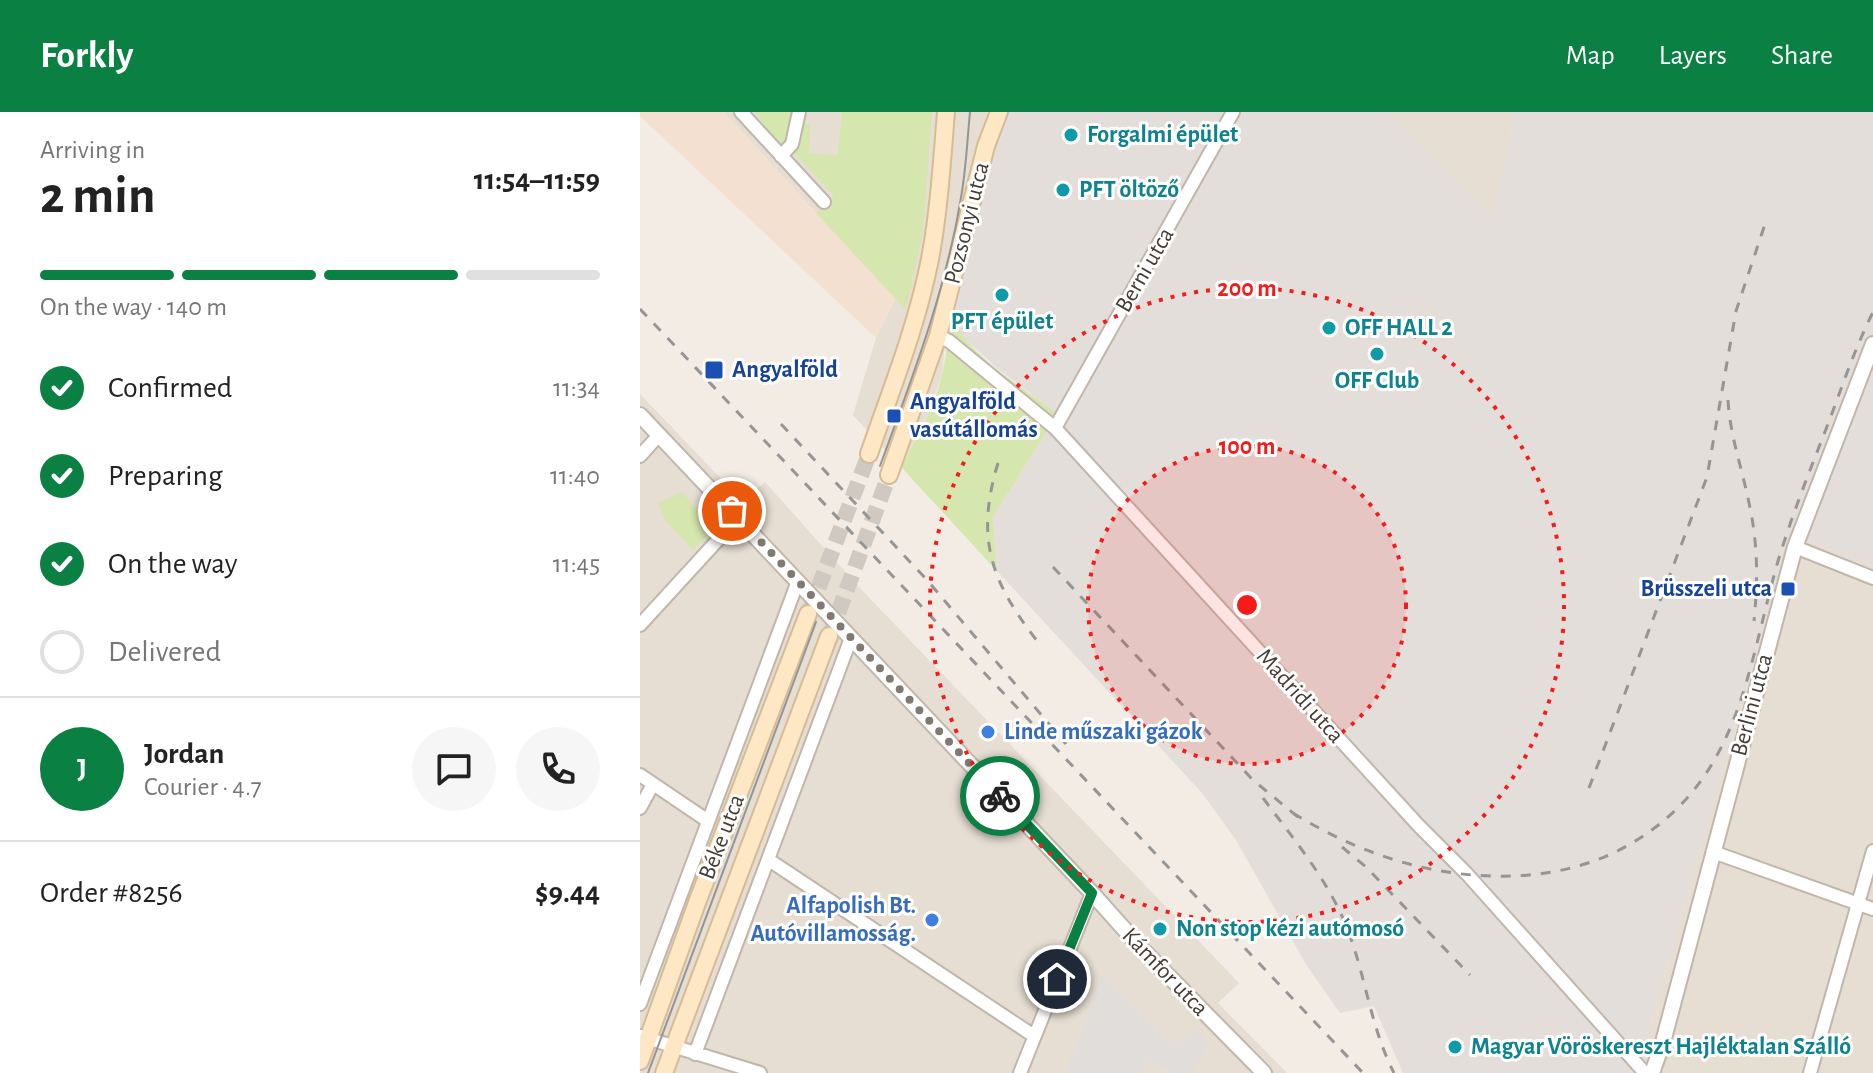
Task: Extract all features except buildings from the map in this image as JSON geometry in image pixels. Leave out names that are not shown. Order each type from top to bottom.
[{"type":"main road","name":"Pozsonyi utca","points":[[869,454],[900,370],[920,299],[938,209],[946,112]]},
{"type":"main road","name":"Pozsonyi utca","points":[[938,336],[986,146],[999,112]]},
{"type":"main road","points":[[889,475],[938,336]]},
{"type":"main road","name":"Béke utca","points":[[640,1061],[644,1037],[808,614]]},
{"type":"main road","name":"Béke utca","points":[[664,1073],[829,636]]},
{"type":"street","points":[[741,112],[824,202]]},
{"type":"street","points":[[781,156],[792,144],[799,112]]},
{"type":"street","name":"Berni utca","points":[[1055,428],[1233,112]]},
{"type":"street","name":"Madridi utca","points":[[938,336],[949,341],[1055,428],[1419,826],[1467,874],[1645,1073]]},
{"type":"street","name":"Berlini utca","points":[[1652,1073],[1663,1042],[1795,547],[1873,344]]},
{"type":"street","name":"Kámfor utca","points":[[640,415],[1141,948],[1264,1073]]},
{"type":"street","points":[[640,456],[659,435]]},
{"type":"street","points":[[640,625],[738,518]]},
{"type":"street","points":[[1795,547],[1873,578]]},
{"type":"street","name":"Béke utca","points":[[640,1004],[798,581]]},
{"type":"street","points":[[695,1054],[851,638]]},
{"type":"street","points":[[640,775],[708,821]]},
{"type":"street","points":[[640,808],[653,784]]},
{"type":"street","points":[[1810,1073],[1873,851]]},
{"type":"street","points":[[1713,852],[1873,909]]},
{"type":"street","points":[[769,860],[1034,1036]]},
{"type":"street","points":[[1020,1073],[1092,893]]},
{"type":"street","points":[[644,1037],[760,1073]]},
{"type":"shaded area","points":[[640,112],[724,112],[895,299],[876,338],[640,116]]},
{"type":"shaded area","points":[[724,112],[1009,112],[987,181],[971,253],[966,261],[944,353],[942,375],[928,414],[901,467],[853,415],[876,338],[895,299]]},
{"type":"shaded area","points":[[1009,112],[1387,112],[1493,217],[1515,112],[1873,112],[1873,565],[1790,535],[1644,1047],[1669,1073],[1403,1073],[1374,1006],[1340,1013],[1307,966],[1236,840],[1202,793],[997,571],[993,517],[1058,414],[998,369],[960,334],[953,319],[987,181]]},
{"type":"shaded area","points":[[1387,112],[1515,112],[1493,218]]},
{"type":"shaded area","points":[[640,394],[743,502],[765,482],[857,585],[1239,983],[1218,1003],[1287,1073],[640,1073]]},
{"type":"shaded area","points":[[1790,534],[1873,565],[1873,1073],[1669,1073],[1644,1047]]},
{"type":"shaded area","points":[[1103,975],[1177,1047],[1195,1029],[1209,1044],[1193,1073],[1172,1073],[1146,1060],[1141,1073],[1066,1073]]},
{"type":"green space","points":[[755,112],[792,112],[791,140],[781,149],[756,124],[761,118]]},
{"type":"green space","points":[[842,112],[932,112],[923,231],[906,310],[816,213],[834,196],[792,151],[801,124],[810,124],[809,153],[838,155]]},
{"type":"green space","points":[[953,319],[972,347],[985,359],[1058,414],[993,517],[997,571],[901,467],[935,399]]},
{"type":"green space","points":[[682,492],[714,530],[693,550],[665,520],[658,503]]},
{"type":"tunnel","points":[[810,610],[869,454]]},
{"type":"tunnel","points":[[830,635],[889,475]]},
{"type":"tram line","points":[[880,466],[946,270],[962,192],[970,112]]},
{"type":"tram line","points":[[648,1073],[816,622]]},
{"type":"railway","points":[[1589,788],[1707,477],[1736,311],[1765,224]]},
{"type":"railway","points":[[640,309],[1363,1073]]},
{"type":"railway","points":[[1293,813],[1376,854],[1436,870],[1497,876],[1543,874],[1596,860],[1632,843],[1668,817],[1696,787],[1734,719],[1789,527],[1873,312]]},
{"type":"railway","points":[[1728,400],[1756,547],[1754,621]]},
{"type":"railway","points":[[781,424],[927,580],[1066,744]]},
{"type":"railway","points":[[998,463],[988,515],[992,558],[1009,599],[1038,642]]},
{"type":"railway","points":[[1053,567],[1253,780],[1299,818]]},
{"type":"railway","points":[[1263,798],[1311,862],[1341,914],[1355,950],[1380,1039],[1394,1073]]},
{"type":"railway","points":[[1342,847],[1366,867],[1470,975]]},
{"type":"way so far","points":[[732,511],[1000,796]]},
{"type":"place","name":"Forgalmi épület","points":[[1071,135]]},
{"type":"place","name":"PFT öltöző","points":[[1063,190]]},
{"type":"place","name":"PFT épület","points":[[1002,295]]},
{"type":"place","name":"OFF HALL 2","points":[[1329,328]]},
{"type":"place","name":"OFF Club","points":[[1377,354]]},
{"type":"place","name":"Angyalföld","points":[[714,370]]},
{"type":"place","name":"Angyalföld vasútállomás","points":[[894,416]]},
{"type":"place","name":"Brüsszeli utca","points":[[1788,589]]},
{"type":"place","name":"Linde műszaki gázok","points":[[988,732]]},
{"type":"place","name":"Alfapolish Bt. Autóvillamosság.","points":[[932,920]]},
{"type":"place","name":"Non stop kézi autómosó","points":[[1160,929]]},
{"type":"place","name":"Magyar Vöröskereszt Hajléktalan Szálló","points":[[1455,1047]]},
{"type":"route","points":[[1000,796],[1092,893],[1057,979]]}]
